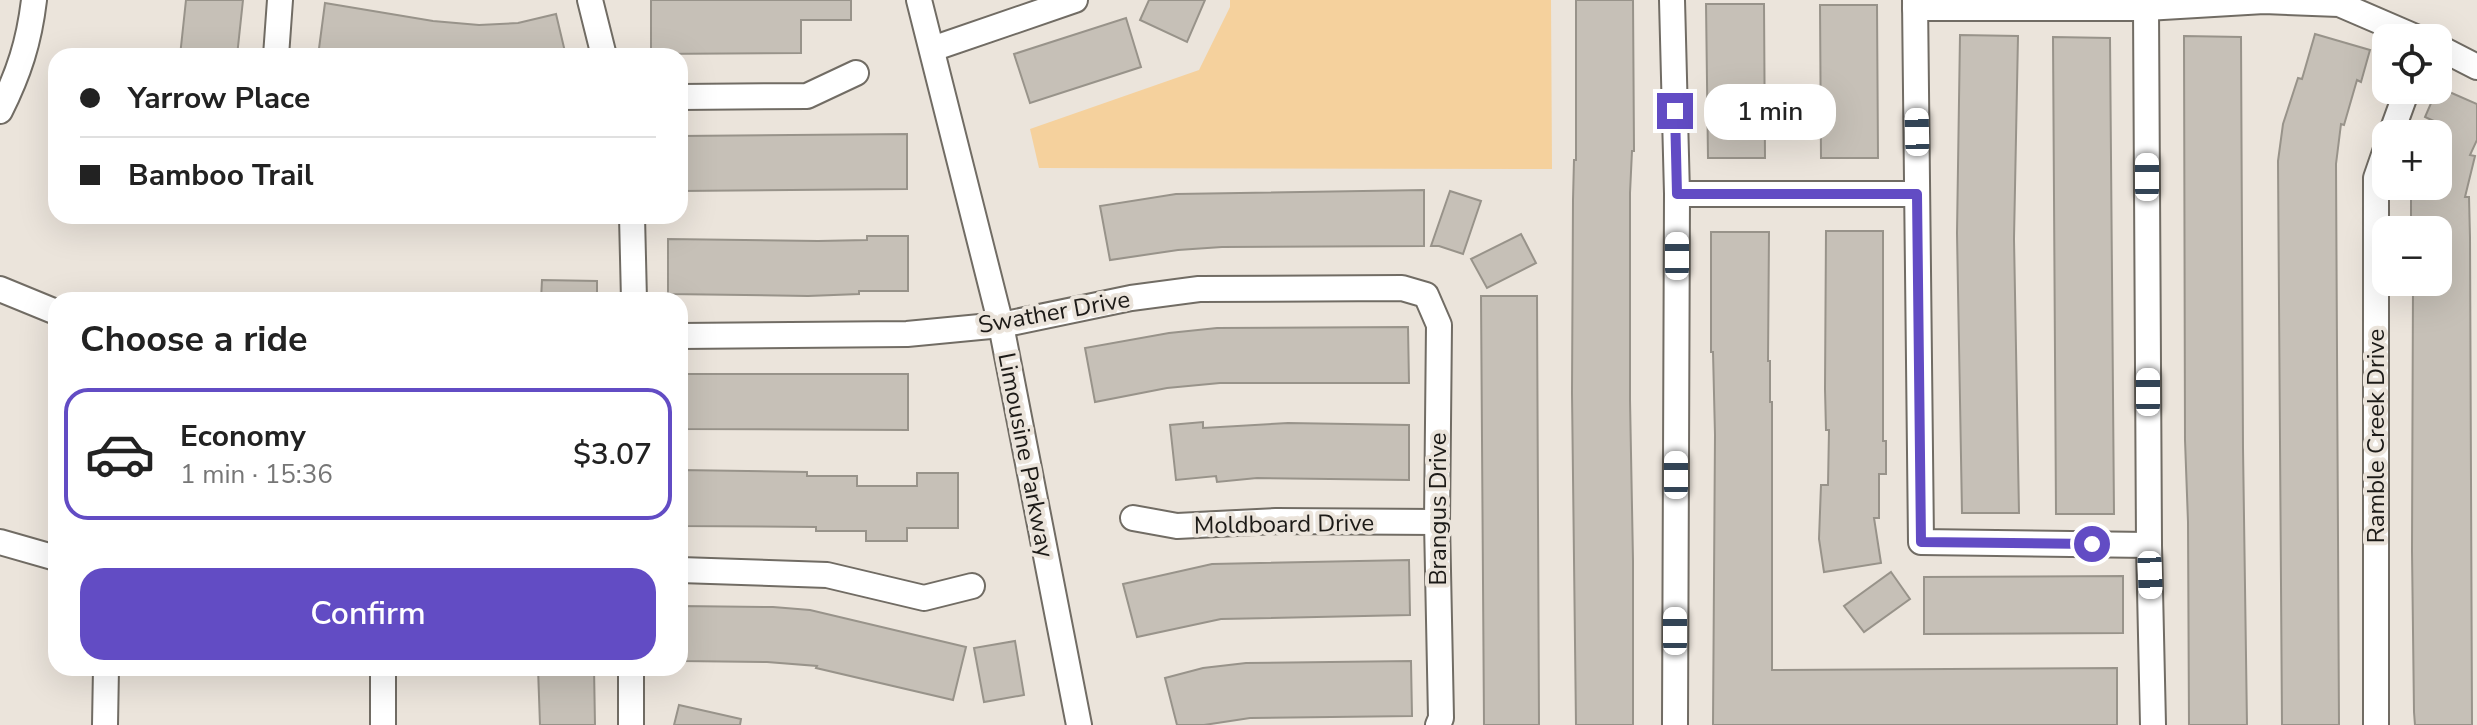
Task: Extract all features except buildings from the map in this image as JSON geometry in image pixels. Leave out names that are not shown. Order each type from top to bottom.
[{"type":"street","points":[[0,111],[18,75],[31,32],[34,0]]},
{"type":"street","points":[[277,48],[280,0]]},
{"type":"street","points":[[590,0],[602,48]]},
{"type":"street","name":"Limousine Parkway","points":[[919,0],[1001,325],[1079,725]]},
{"type":"street","points":[[932,49],[1075,0]]},
{"type":"street","points":[[1672,0],[1677,194],[1675,725]]},
{"type":"street","points":[[2149,545],[1921,542],[1915,4],[2146,8],[2264,1],[2339,4],[2385,24]]},
{"type":"street","points":[[2146,8],[2153,725]]},
{"type":"street","points":[[2452,54],[2477,67]]},
{"type":"street","points":[[688,97],[807,96],[856,73]]},
{"type":"street","points":[[1677,194],[1917,194]]},
{"type":"street","name":"Ramble Creek Drive","points":[[2376,200],[2376,725]]},
{"type":"street","points":[[632,224],[634,292]]},
{"type":"street","name":"Swather Drive","points":[[688,336],[907,334],[1001,325],[1131,298],[1199,289],[1402,288],[1426,295]]},
{"type":"street","points":[[0,289],[48,309]]},
{"type":"street","name":"Brangus Drive","points":[[1426,295],[1439,325],[1437,522],[1441,718],[1438,725]]},
{"type":"street","name":"Moldboard Drive","points":[[1133,518],[1177,526],[1276,521],[1437,522]]},
{"type":"street","points":[[0,542],[48,556]]},
{"type":"street","points":[[688,570],[827,575],[924,598],[972,586]]},
{"type":"street","points":[[105,725],[106,676]]},
{"type":"street","points":[[383,676],[383,725]]},
{"type":"street","points":[[631,676],[631,725]]},
{"type":"shaded area","points":[[1230,0],[1551,0],[1552,169],[1039,168],[1030,129],[1199,70],[1230,7]]},
{"type":"route","points":[[1675,111],[1677,194],[1917,194],[1921,542],[2092,544]]}]
